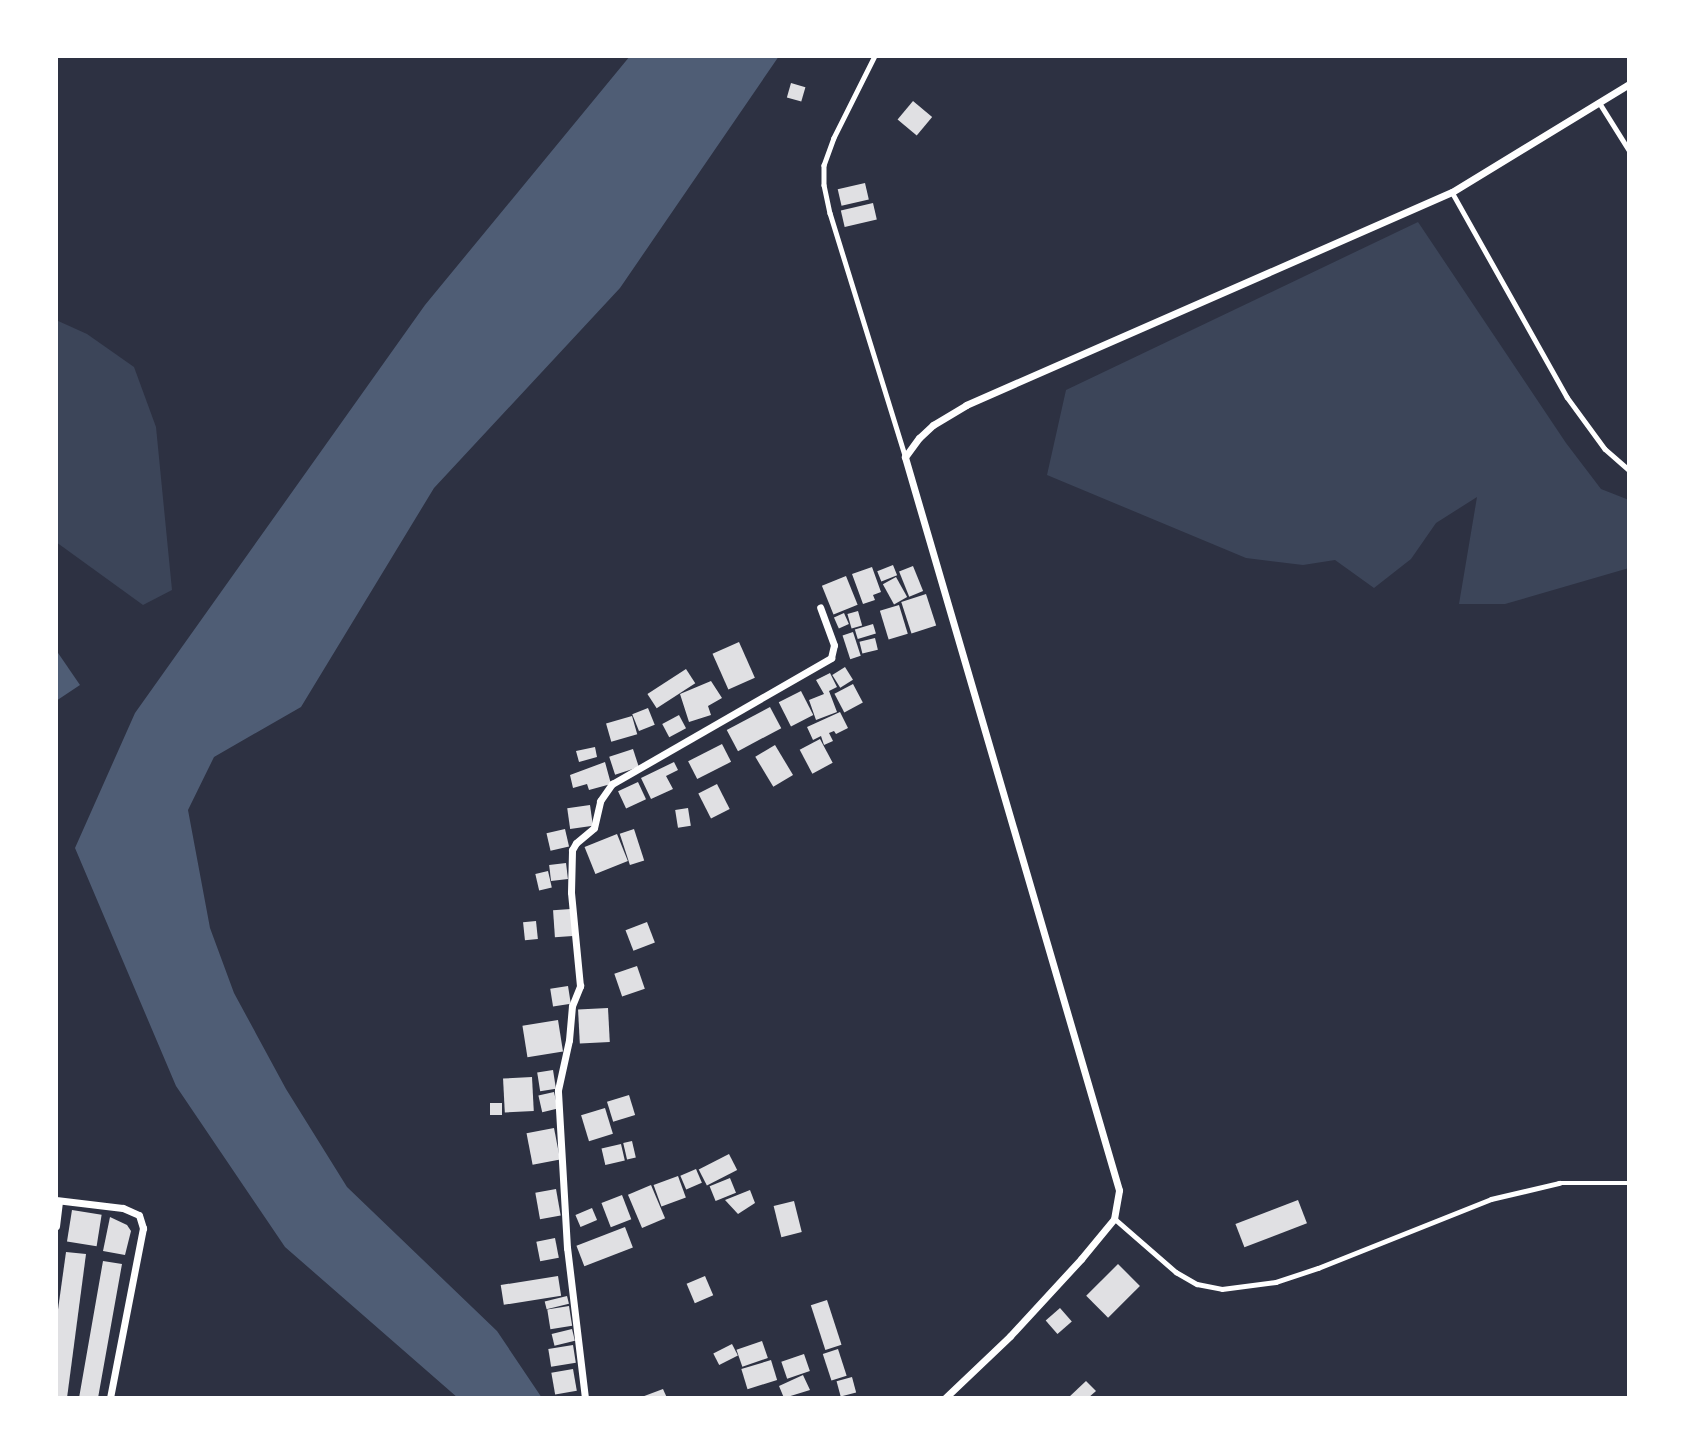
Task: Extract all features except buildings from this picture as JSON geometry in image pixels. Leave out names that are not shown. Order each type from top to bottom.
[{"type":"street","points":[[945,1398],[1010,1336],[1114,1219],[1119,1190],[1117,1174],[905,457],[919,438],[965,405],[1452,192],[1629,84]]},
{"type":"street","points":[[585,1398],[567,1248],[558,1090],[569,1040],[572,1006],[580,986],[571,892],[572,850],[576,843],[594,828],[600,801],[612,784],[831,658],[834,645],[820,607]]},
{"type":"street","points":[[56,1226],[58,1200],[123,1208],[139,1215],[144,1228],[110,1398]]},
{"type":"lane","points":[[874,56],[834,138],[824,165],[824,185],[830,213],[905,457]]},
{"type":"lane","points":[[1599,102],[1629,150]]},
{"type":"lane","points":[[1452,192],[1567,397],[1605,449],[1629,470]]},
{"type":"lane","points":[[1114,1219],[1176,1272],[1197,1284],[1222,1289],[1276,1282],[1318,1268],[1491,1199],[1559,1183],[1629,1183]]},
{"type":"shaded area","points":[[630,56],[779,56],[620,288],[434,488],[301,707],[214,757],[188,810],[210,928],[234,993],[286,1089],[347,1187],[497,1331],[542,1398],[458,1398],[285,1247],[176,1086],[75,848],[135,713],[425,305]]},
{"type":"shaded area","points":[[1418,222],[1566,443],[1601,489],[1629,500],[1629,568],[1505,604],[1459,604],[1477,497],[1436,523],[1411,559],[1374,588],[1335,560],[1303,565],[1246,558],[1047,475],[1066,390]]},
{"type":"shaded area","points":[[56,320],[87,334],[134,367],[156,427],[172,590],[143,605],[56,542]]},
{"type":"shaded area","points":[[56,650],[80,685],[56,701]]}]
